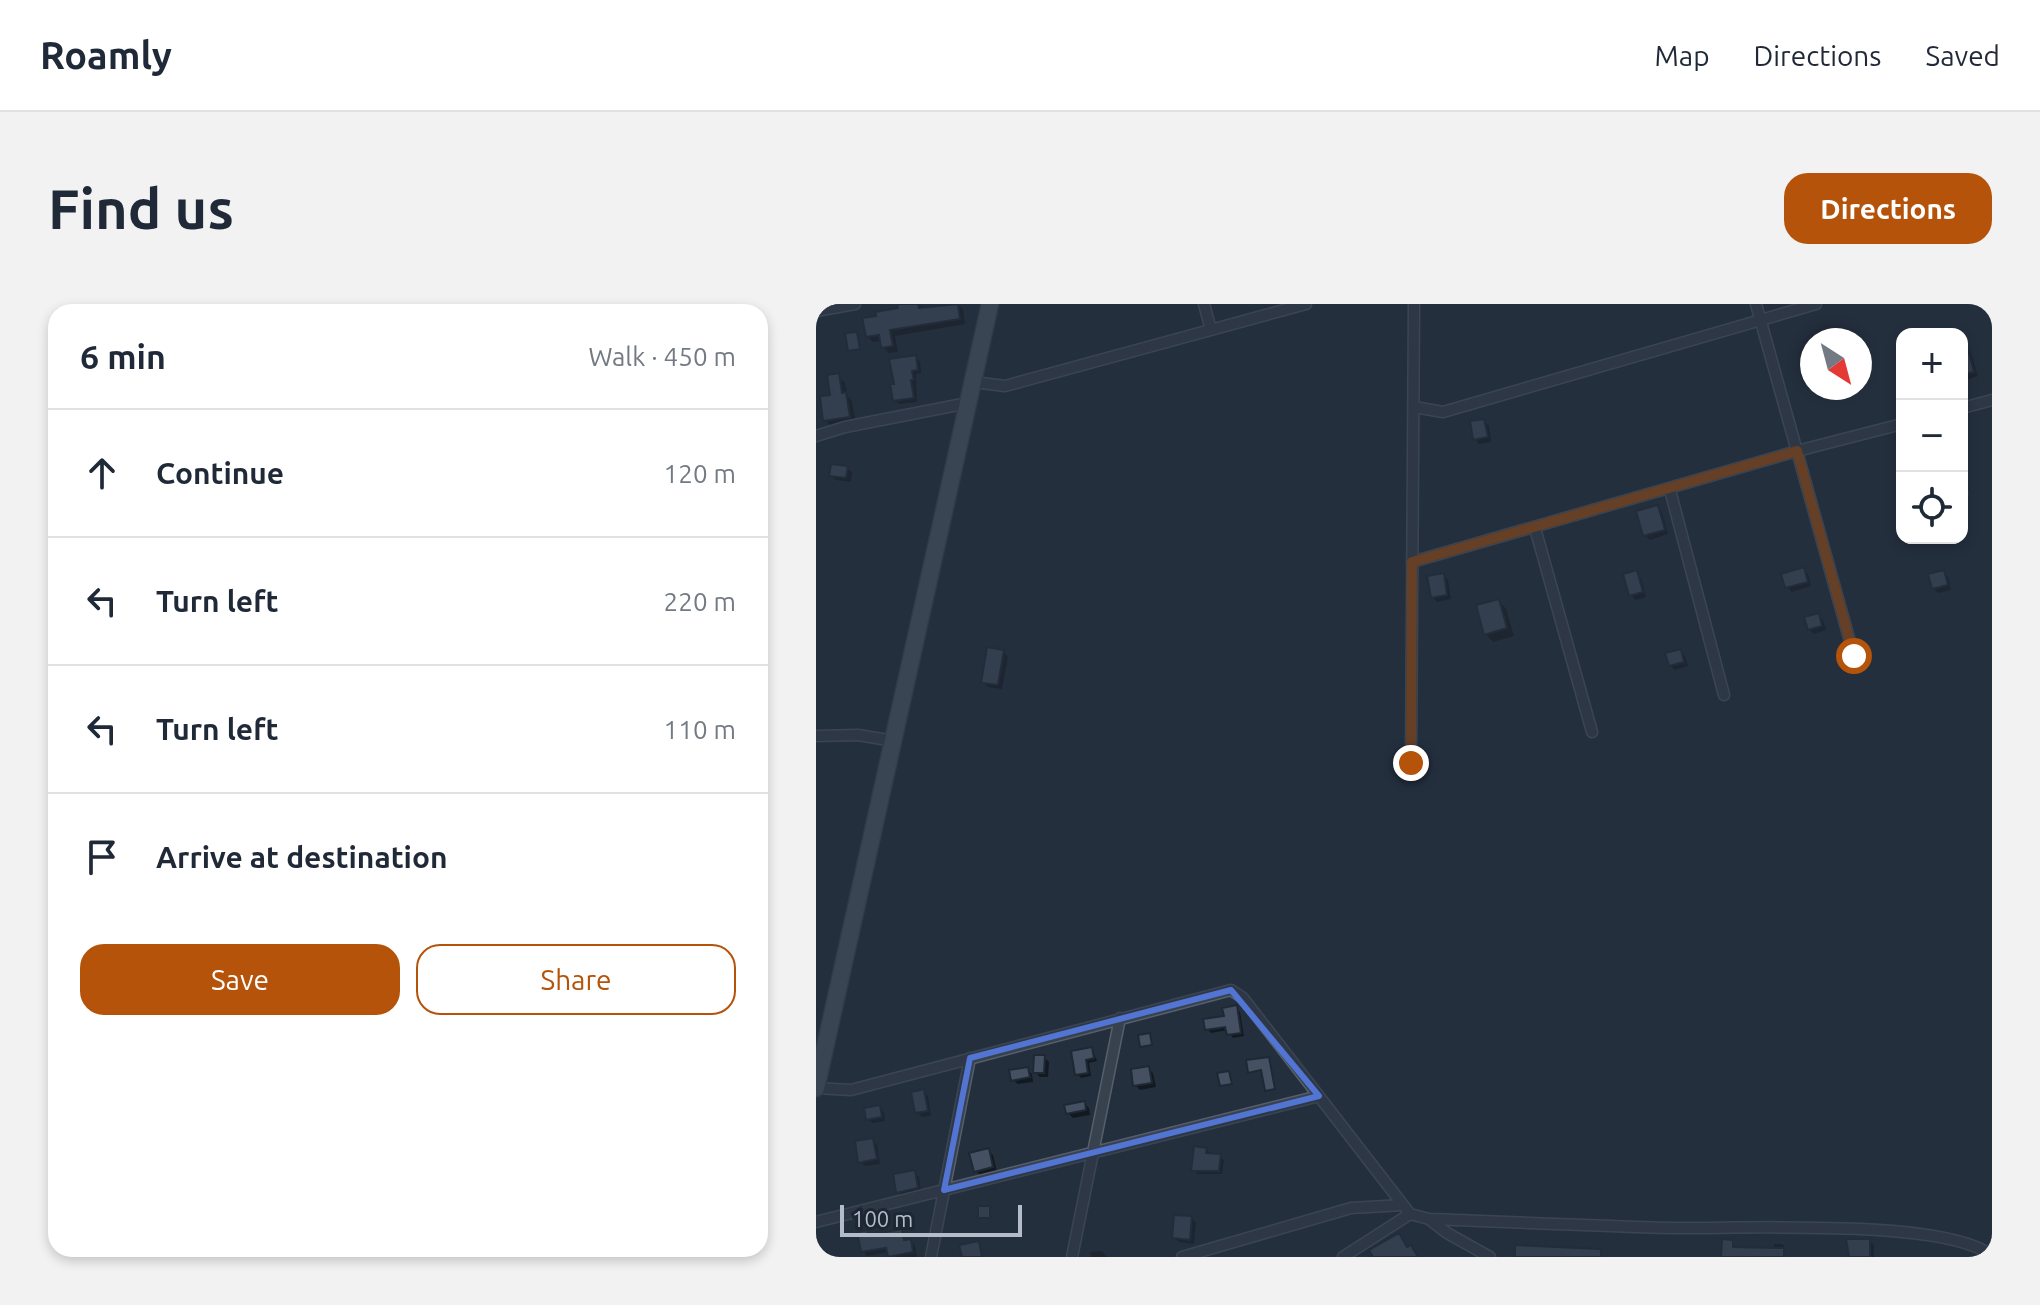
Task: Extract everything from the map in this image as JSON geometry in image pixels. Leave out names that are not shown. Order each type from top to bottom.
[{"type":"main road","points":[[816,1088],[990,304]]},
{"type":"street","points":[[816,311],[855,304]]},
{"type":"street","points":[[1204,304],[1211,330]]},
{"type":"street","points":[[973,382],[1005,386],[1306,304]]},
{"type":"street","points":[[1411,763],[1414,304]]},
{"type":"street","points":[[1756,304],[1854,656]]},
{"type":"street","points":[[1414,407],[1443,412],[1816,304]]},
{"type":"street","points":[[1968,406],[1992,400]]},
{"type":"street","points":[[816,436],[845,427],[968,403]]},
{"type":"street","points":[[1412,562],[1896,426]]},
{"type":"street","points":[[1670,490],[1724,695]]},
{"type":"street","points":[[1535,528],[1592,732]]},
{"type":"street","points":[[816,736],[858,735],[894,741]]},
{"type":"street","points":[[816,1088],[851,1090],[1231,990],[1243,998],[1407,1209]]},
{"type":"street","points":[[1072,1257],[1120,1018]]},
{"type":"street","points":[[931,1257],[970,1058]]},
{"type":"street","points":[[816,1222],[1319,1096]]},
{"type":"street","points":[[1182,1257],[1351,1208],[1407,1209],[1490,1257]]},
{"type":"street","points":[[1343,1257],[1407,1209]]},
{"type":"street","points":[[1429,1219],[1673,1228],[1865,1229],[1952,1239],[1992,1256]]},
{"type":"highlighted area","points":[[1231,990],[1319,1096],[944,1190],[970,1058]]},
{"type":"building","points":[[897,304],[918,304],[919,308],[958,304],[960,319],[890,330],[893,346],[881,348],[879,335],[866,337],[862,318],[898,308]]},
{"type":"building","points":[[857,332],[860,349],[848,351],[845,333]]},
{"type":"building","points":[[1968,349],[1974,372],[1968,374]]},
{"type":"building","points":[[916,355],[918,370],[912,371],[914,380],[911,380],[914,398],[893,401],[890,384],[894,384],[889,359]]},
{"type":"building","points":[[839,373],[850,417],[823,421],[820,396],[830,395],[827,375]]},
{"type":"building","points":[[1484,419],[1488,437],[1473,440],[1470,421]]},
{"type":"building","points":[[831,464],[848,466],[846,478],[829,476]]},
{"type":"building","points":[[1658,505],[1665,530],[1643,536],[1636,511]]},
{"type":"building","points":[[1804,567],[1808,582],[1785,588],[1781,574]]},
{"type":"building","points":[[1637,570],[1643,592],[1629,596],[1623,574]]},
{"type":"building","points":[[1944,570],[1948,585],[1932,589],[1928,574]]},
{"type":"building","points":[[1444,573],[1447,595],[1431,598],[1427,576]]},
{"type":"building","points":[[1499,599],[1507,628],[1484,635],[1476,605]]},
{"type":"building","points":[[1819,613],[1822,626],[1808,630],[1804,617]]},
{"type":"building","points":[[987,647],[1004,650],[998,685],[981,683]]},
{"type":"building","points":[[1681,649],[1684,662],[1669,666],[1665,653]]},
{"type":"building","points":[[1237,1005],[1241,1033],[1227,1035],[1225,1027],[1205,1030],[1203,1019],[1224,1016],[1222,1008]]},
{"type":"building","points":[[1150,1033],[1152,1045],[1140,1047],[1138,1035]]},
{"type":"building","points":[[1092,1047],[1094,1058],[1086,1060],[1088,1073],[1075,1075],[1071,1051]]},
{"type":"building","points":[[1034,1055],[1045,1055],[1044,1073],[1033,1073]]},
{"type":"building","points":[[1269,1057],[1275,1089],[1265,1091],[1261,1070],[1248,1073],[1246,1060]]},
{"type":"building","points":[[1149,1066],[1152,1083],[1133,1086],[1131,1069]]},
{"type":"building","points":[[1028,1067],[1030,1077],[1011,1081],[1009,1070]]},
{"type":"building","points":[[1229,1071],[1232,1084],[1220,1086],[1217,1073]]},
{"type":"building","points":[[924,1089],[928,1111],[915,1113],[911,1092]]},
{"type":"building","points":[[1085,1101],[1086,1110],[1066,1114],[1064,1105]]},
{"type":"building","points":[[880,1105],[882,1117],[866,1120],[864,1108]]},
{"type":"building","points":[[873,1138],[877,1159],[858,1163],[855,1141]]},
{"type":"building","points":[[1194,1146],[1207,1148],[1206,1153],[1221,1154],[1219,1171],[1191,1171]]},
{"type":"building","points":[[989,1148],[993,1167],[974,1172],[969,1153]]},
{"type":"building","points":[[915,1170],[918,1188],[896,1193],[893,1174]]},
{"type":"building","points":[[978,1206],[990,1206],[990,1218],[978,1218]]},
{"type":"building","points":[[1174,1215],[1192,1216],[1190,1240],[1172,1238]]},
{"type":"building","points":[[902,1229],[904,1240],[911,1239],[913,1252],[888,1257],[886,1248],[861,1252],[857,1232],[868,1230],[868,1235]]},
{"type":"building","points":[[1399,1233],[1407,1247],[1411,1245],[1418,1257],[1373,1257],[1369,1250]]},
{"type":"building","points":[[1722,1239],[1733,1240],[1733,1247],[1784,1248],[1784,1257],[1721,1257]]},
{"type":"building","points":[[1846,1239],[1870,1239],[1870,1257],[1849,1257]]},
{"type":"building","points":[[979,1241],[982,1257],[962,1257],[959,1245]]},
{"type":"building","points":[[1515,1245],[1601,1249],[1601,1257],[1515,1257]]},
{"type":"route","points":[[1411,763],[1412,562],[1797,451],[1854,656]]}]
